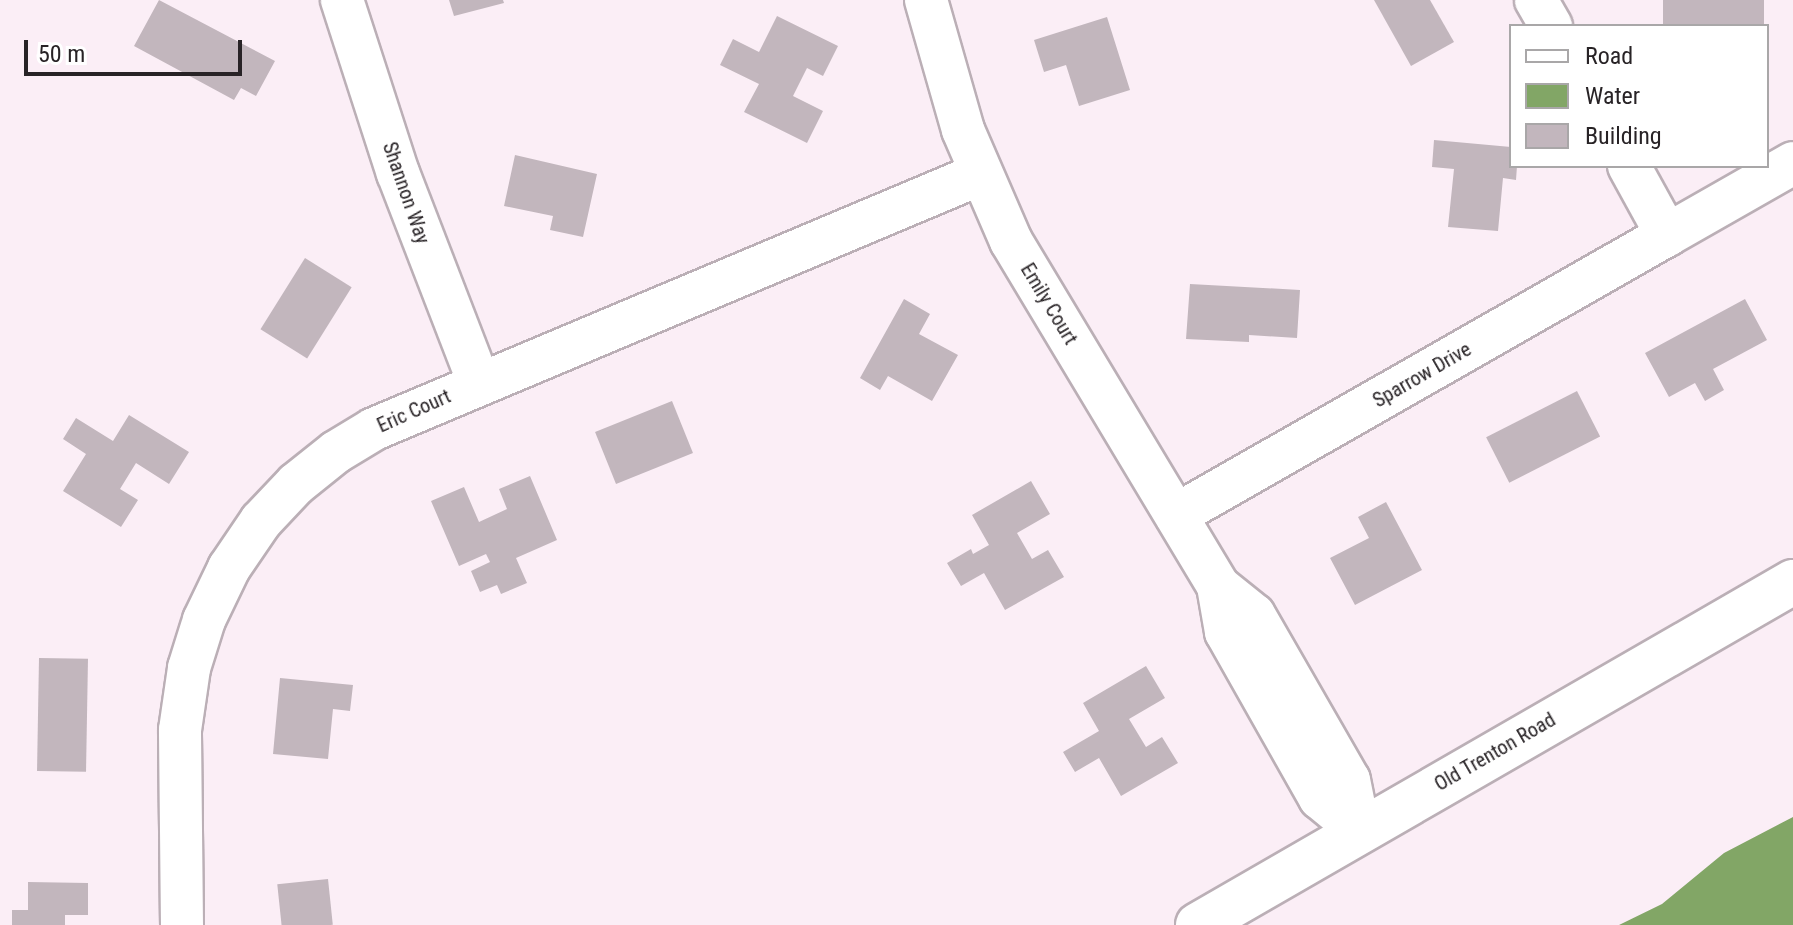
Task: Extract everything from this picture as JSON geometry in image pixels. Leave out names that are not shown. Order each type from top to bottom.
[{"type":"main road","name":"Old Trenton Road","points":[[1198,925],[1793,582]]},
{"type":"street","name":"Shannon Way","points":[[342,0],[398,173],[479,383]]},
{"type":"street","name":"Emily Court","points":[[926,0],[963,130],[1011,241],[1218,586],[1254,615],[1262,628],[1349,780],[1359,830]]},
{"type":"street","points":[[1536,0],[1550,24]]},
{"type":"street","name":"Sparrow Drive","points":[[1176,515],[1793,163]]},
{"type":"street","points":[[1630,168],[1667,235]]},
{"type":"street","name":"Eric Court","points":[[182,925],[180,730],[193,656],[204,620],[229,568],[261,521],[296,484],[336,452],[374,429],[980,174]]},
{"type":"water","points":[[1793,817],[1793,925],[1619,925],[1662,904],[1724,853]]},
{"type":"building","points":[[159,0],[275,61],[256,96],[241,88],[234,100],[134,46]]},
{"type":"building","points":[[449,0],[503,0],[504,3],[454,16]]},
{"type":"building","points":[[1374,0],[1430,0],[1454,42],[1411,66]]},
{"type":"building","points":[[1663,0],[1764,0],[1764,24],[1663,24]]},
{"type":"building","points":[[777,16],[838,46],[823,76],[807,68],[793,96],[823,111],[807,143],[744,112],[759,84],[720,65],[733,39],[759,52]]},
{"type":"building","points":[[1107,17],[1130,90],[1079,106],[1066,65],[1044,72],[1034,40]]},
{"type":"building","points":[[1434,140],[1509,147],[1509,168],[1517,168],[1516,180],[1503,178],[1498,231],[1448,227],[1454,169],[1432,167]]},
{"type":"building","points":[[515,155],[597,174],[583,237],[550,230],[553,216],[504,206]]},
{"type":"building","points":[[305,258],[352,287],[307,358],[260,329]]},
{"type":"building","points":[[1190,284],[1300,290],[1297,338],[1249,335],[1249,342],[1186,339]]},
{"type":"building","points":[[904,299],[930,314],[919,334],[958,355],[932,401],[888,376],[880,390],[860,378]]},
{"type":"building","points":[[1745,299],[1767,340],[1713,369],[1724,390],[1705,401],[1695,383],[1669,397],[1645,353]]},
{"type":"building","points":[[1577,391],[1600,436],[1509,483],[1486,437]]},
{"type":"building","points":[[672,401],[693,453],[616,484],[595,432]]},
{"type":"building","points":[[129,415],[189,452],[169,484],[136,463],[120,489],[138,500],[121,527],[63,491],[86,454],[63,439],[76,418],[113,441]]},
{"type":"building","points":[[530,476],[557,540],[516,558],[527,583],[501,594],[497,585],[480,592],[471,571],[490,562],[486,554],[459,566],[431,501],[464,487],[479,522],[507,509],[499,489]]},
{"type":"building","points":[[1031,481],[1050,514],[1017,533],[1032,559],[1048,550],[1064,577],[1005,610],[984,573],[961,586],[947,563],[971,549],[973,554],[989,545],[972,515]]},
{"type":"building","points":[[1386,502],[1422,570],[1355,605],[1330,558],[1369,538],[1358,517]]},
{"type":"building","points":[[39,658],[88,659],[86,772],[37,771]]},
{"type":"building","points":[[1146,666],[1165,698],[1129,719],[1146,747],[1162,737],[1178,763],[1121,796],[1099,758],[1075,772],[1063,752],[1099,731],[1083,703]]},
{"type":"building","points":[[280,678],[353,685],[350,711],[333,709],[328,759],[273,754]]},
{"type":"building","points":[[328,879],[333,925],[282,925],[277,884]]},
{"type":"building","points":[[28,882],[88,883],[88,915],[65,915],[65,925],[12,925],[12,910],[28,910]]}]
